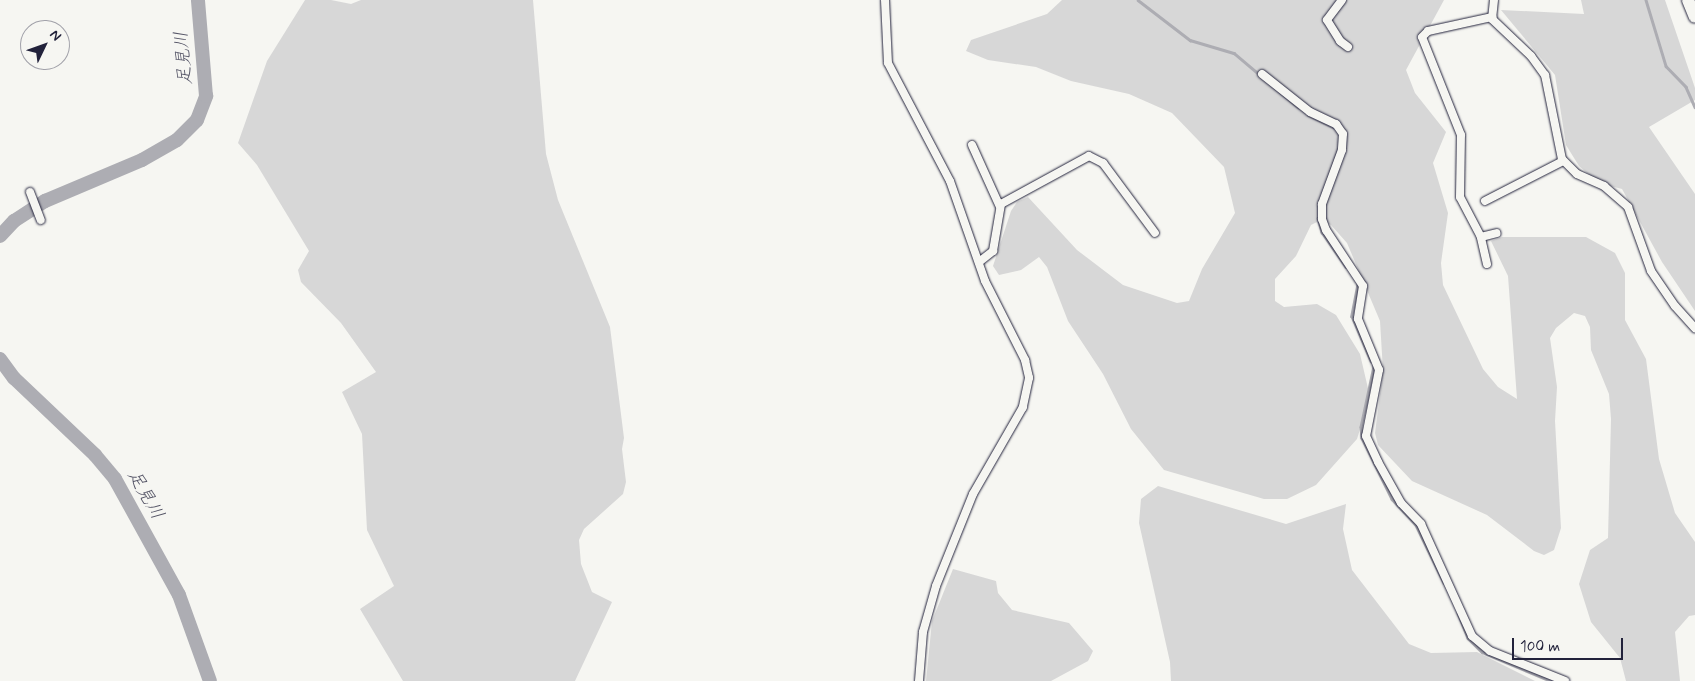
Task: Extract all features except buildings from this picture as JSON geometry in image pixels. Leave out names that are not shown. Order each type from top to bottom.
[{"type":"main road","points":[[1688,0],[1695,17]]},
{"type":"street","points":[[885,0],[888,63],[950,181],[985,281],[1025,360],[1029,378],[1023,407],[973,494],[936,586],[923,632],[919,681]]},
{"type":"street","points":[[1342,0],[1327,20],[1340,41],[1348,47]]},
{"type":"street","points":[[1492,17],[1494,0]]},
{"type":"street","points":[[1492,17],[1538,63],[1545,75],[1563,161],[1577,174],[1615,194],[1628,207],[1651,271],[1675,306],[1695,328]]},
{"type":"street","points":[[1487,264],[1481,237],[1460,197],[1460,135],[1422,37],[1428,32],[1492,17]]},
{"type":"street","points":[[1262,74],[1310,112],[1336,124],[1343,134],[1342,150],[1322,204],[1322,219],[1326,230],[1363,286],[1358,319],[1379,370],[1366,436],[1378,462],[1401,503],[1421,524],[1472,636],[1490,651],[1565,681]]},
{"type":"street","points":[[972,144],[1000,207]]},
{"type":"street","points":[[979,262],[993,251],[1000,207],[1005,200],[1093,156],[1103,163],[1155,233]]},
{"type":"street","points":[[1485,201],[1563,161]]},
{"type":"street","points":[[30,194],[41,219]]},
{"type":"street","points":[[1481,237],[1497,233]]},
{"type":"shaded area","points":[[305,0],[331,0],[351,4],[361,0],[533,0],[546,154],[558,200],[610,327],[624,438],[622,449],[626,482],[623,494],[584,529],[579,540],[581,564],[592,592],[612,602],[575,681],[403,681],[360,609],[394,586],[367,530],[362,434],[342,392],[376,372],[341,323],[301,282],[298,270],[309,251],[257,165],[238,143],[267,61]]},
{"type":"shaded area","points":[[1062,0],[1444,0],[1406,70],[1415,93],[1446,132],[1433,163],[1448,213],[1441,263],[1443,285],[1483,369],[1498,387],[1517,399],[1508,276],[1491,241],[1502,237],[1586,237],[1615,253],[1625,273],[1625,320],[1646,359],[1659,459],[1675,513],[1695,542],[1695,615],[1689,616],[1675,632],[1680,681],[1626,681],[1620,658],[1591,622],[1579,584],[1590,550],[1608,538],[1611,419],[1609,394],[1591,350],[1590,327],[1585,316],[1574,313],[1556,328],[1550,338],[1557,387],[1555,421],[1561,528],[1554,550],[1544,555],[1534,551],[1487,515],[1412,481],[1378,445],[1375,433],[1383,371],[1380,321],[1347,243],[1331,225],[1321,220],[1311,225],[1296,256],[1275,279],[1275,301],[1284,307],[1317,304],[1336,315],[1360,354],[1370,397],[1357,439],[1316,485],[1287,499],[1264,499],[1164,470],[1131,429],[1103,374],[1068,321],[1047,267],[1039,257],[1021,270],[999,275],[993,266],[1011,211],[1017,202],[1028,197],[1077,250],[1123,285],[1177,303],[1189,301],[1202,269],[1235,213],[1224,167],[1172,113],[1129,94],[1071,81],[1036,67],[988,60],[966,51],[971,40],[1047,14]]},
{"type":"shaded area","points":[[1581,0],[1665,0],[1695,88],[1695,100],[1649,127],[1695,194],[1695,311],[1662,262],[1622,189],[1599,183],[1579,166],[1566,145],[1555,75],[1501,10],[1584,14]]},
{"type":"shaded area","points":[[1158,486],[1286,524],[1346,504],[1343,529],[1352,570],[1409,644],[1431,653],[1477,652],[1535,681],[1171,681],[1170,662],[1139,523],[1141,499]]},
{"type":"shaded area","points":[[953,569],[996,581],[998,593],[1012,610],[1069,623],[1093,651],[1088,661],[1051,681],[926,681],[932,621]]},
{"type":"waterway","name":"足見川","points":[[0,236],[14,221],[45,201],[142,160],[177,140],[197,120],[206,96],[198,0]]},
{"type":"waterway","points":[[1138,0],[1190,40],[1234,53],[1298,107]]},
{"type":"waterway","points":[[1646,0],[1666,66],[1686,87],[1695,107]]},
{"type":"waterway","points":[[1308,115],[1333,127]]},
{"type":"waterway","points":[[1320,201],[1339,147]]},
{"type":"waterway","points":[[1318,218],[1322,232],[1346,267]]},
{"type":"waterway","points":[[1358,284],[1352,316],[1371,361]]},
{"type":"waterway","name":"足見川","points":[[0,359],[14,378],[95,455],[115,479],[179,595],[210,681]]},
{"type":"waterway","points":[[1374,366],[1361,427],[1362,438],[1392,499],[1416,525],[1444,583]]},
{"type":"waterway","points":[[1458,613],[1468,638],[1482,652],[1551,681]]}]
